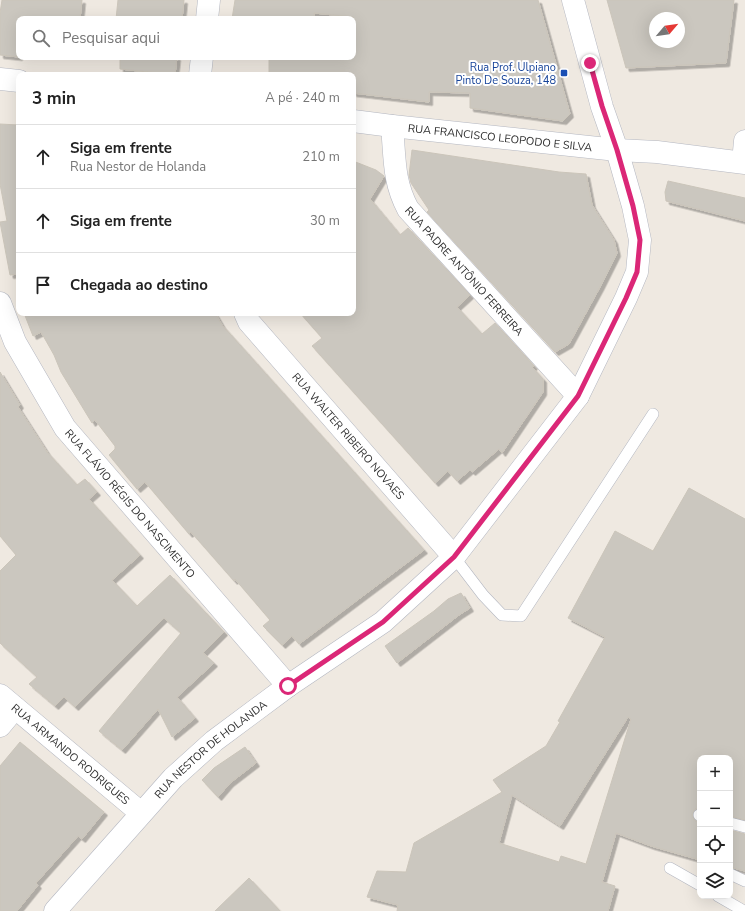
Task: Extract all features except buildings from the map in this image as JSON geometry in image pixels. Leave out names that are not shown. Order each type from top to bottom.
[{"type":"street","points":[[207,16],[209,0]]},
{"type":"street","name":"RUA NESTOR DE HOLANDA","points":[[55,911],[173,778],[214,741],[288,686],[383,622],[454,557],[578,396],[626,298],[637,272],[640,240],[633,206],[617,150],[602,106],[573,0]]},
{"type":"street","points":[[200,72],[202,60]]},
{"type":"street","points":[[0,79],[16,81]]},
{"type":"street","name":"RUA FRANCISCO LEOPODO E SILVA","points":[[356,121],[617,150],[657,152],[744,162]]},
{"type":"street","name":"RUA PADRE ANTÔNIO FERREIRA","points":[[392,126],[396,178],[401,196],[408,209],[578,396]]},
{"type":"street","points":[[744,162],[745,141]]},
{"type":"street","name":"RUA FLÁVIO RÉGIS DO NASCIMENTO","points":[[0,302],[15,342],[65,428],[288,686]]},
{"type":"street","name":"RUA WALTER RIBEIRO NOVAES","points":[[246,316],[249,322],[454,557]]},
{"type":"street","points":[[0,726],[8,702]]},
{"type":"street","name":"RUA ARMANDO RODRIGUES","points":[[8,702],[141,813]]},
{"type":"lane","points":[[454,557],[483,595],[502,615],[521,616],[653,414]]},
{"type":"lane","points":[[733,824],[745,827]]},
{"type":"lane","points":[[670,868],[697,882]]},
{"type":"lane","points":[[733,875],[745,881]]},
{"type":"lane","points":[[723,899],[744,911]]},
{"type":"place","name":"Rua Prof. Ulpiano Pinto De Souza, 148","points":[[564,73]]},
{"type":"route","points":[[288,686],[383,622],[454,557],[578,396],[626,298],[637,272],[640,240],[633,206],[590,63]]}]
